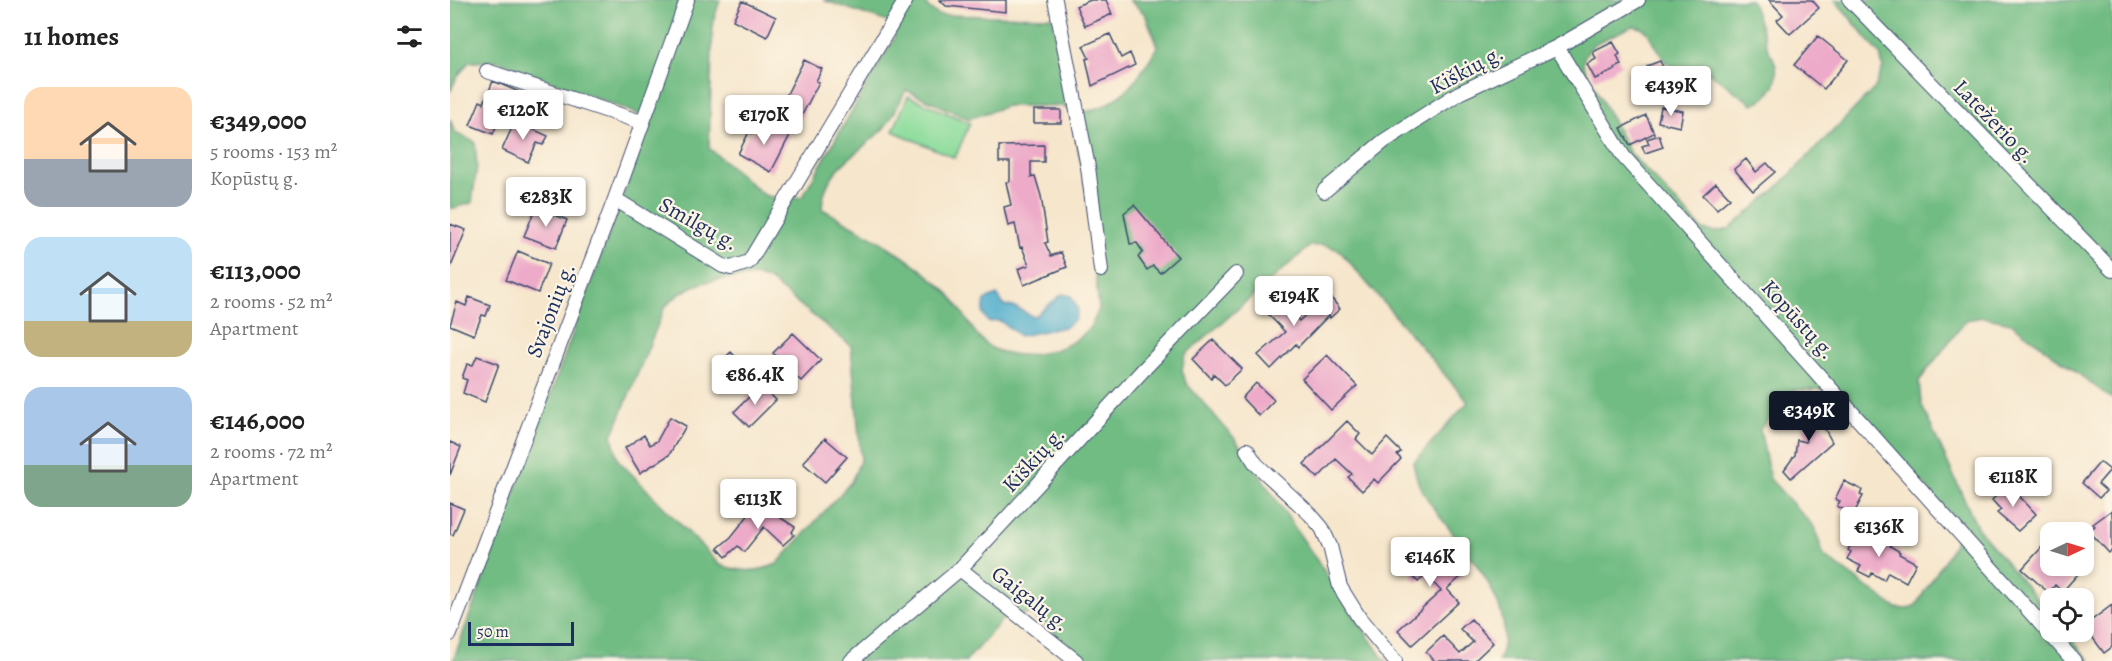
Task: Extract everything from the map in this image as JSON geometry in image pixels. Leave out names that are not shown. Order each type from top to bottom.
[{"type":"street","name":"Svajonių g.","points":[[450,634],[615,199],[687,0]]},
{"type":"street","name":"Smilgų g.","points":[[615,199],[723,266],[731,268],[749,261],[906,0]]},
{"type":"street","points":[[1055,0],[1088,167],[1101,270]]},
{"type":"street","name":"Kiškių g.","points":[[1324,191],[1384,141],[1459,93],[1557,47],[1638,0]]},
{"type":"street","name":"Latežerio g.","points":[[1850,0],[2112,270]]},
{"type":"street","name":"Kopūstų g.","points":[[1557,47],[1623,156],[2074,661]]},
{"type":"street","points":[[488,71],[641,122]]},
{"type":"street","name":"Kiškių g.","points":[[851,661],[960,569],[1144,369],[1236,274]]},
{"type":"street","points":[[1247,450],[1256,464],[1311,514],[1322,528],[1330,546],[1340,587],[1360,619],[1395,661]]},
{"type":"street","name":"Gaigalų g.","points":[[960,569],[1076,661]]},
{"type":"green space","points":[[450,0],[720,0],[713,22],[709,148],[764,195],[781,199],[802,197],[895,37],[888,22],[823,0],[924,0],[929,9],[939,15],[1053,17],[1061,76],[1084,112],[1098,108],[1120,96],[1137,79],[1158,46],[1145,14],[1129,0],[1751,0],[1776,70],[1775,83],[1769,93],[1752,104],[1710,73],[1680,70],[1666,63],[1643,28],[1633,26],[1594,44],[1585,55],[1583,65],[1630,153],[1703,230],[1715,232],[1729,229],[1777,188],[1875,88],[1883,67],[1880,54],[1835,0],[2112,0],[2112,399],[2011,323],[1983,317],[1966,320],[1919,381],[1921,404],[1977,527],[2040,603],[2040,642],[2074,642],[2090,661],[1498,661],[1504,639],[1502,616],[1493,593],[1480,570],[1421,489],[1413,463],[1468,402],[1339,250],[1324,245],[1310,246],[1185,355],[1182,370],[1186,383],[1236,440],[1382,657],[1388,661],[1089,661],[1030,613],[1003,619],[966,661],[453,661],[651,119],[498,61],[469,62],[457,77],[450,92]],"holes":[[[906,90],[969,119],[1006,106],[1062,106],[1071,112],[1087,193],[1099,309],[1092,324],[1082,335],[1058,349],[1044,353],[1015,355],[990,347],[978,336],[948,293],[934,280],[888,246],[822,209],[824,195],[834,173],[886,126]],[[758,276],[769,280],[851,346],[861,459],[851,482],[777,564],[762,569],[748,570],[720,565],[618,460],[612,436],[665,307],[675,297],[697,285]],[[1822,389],[1863,416],[1962,527],[1949,553],[1916,605],[1908,609],[1896,608],[1824,556],[1814,527],[1770,479],[1760,429],[1793,390]]]},
{"type":"green space","points":[[908,96],[970,123],[955,158],[893,131]]},
{"type":"green space","points":[[450,119],[455,133],[475,142],[477,166],[472,203],[450,209]]},
{"type":"water","points":[[1062,294],[1071,296],[1078,309],[1075,320],[1065,327],[1020,336],[1000,321],[988,322],[983,313],[985,300],[997,295],[1004,305],[1017,308],[1034,317]]},
{"type":"building","points":[[940,0],[1006,0],[1006,12],[946,6]]},
{"type":"building","points":[[1091,0],[1106,0],[1112,14],[1085,26],[1076,6]]},
{"type":"building","points":[[1769,0],[1812,0],[1819,8],[1790,34],[1777,20],[1783,15]]},
{"type":"building","points":[[742,1],[776,17],[767,37],[733,20]]},
{"type":"building","points":[[1110,34],[1121,58],[1130,53],[1135,65],[1092,86],[1086,59],[1089,58],[1083,46]]},
{"type":"building","points":[[1818,36],[1848,60],[1824,89],[1794,65]]},
{"type":"building","points":[[1613,42],[1620,54],[1617,56],[1621,65],[1595,79],[1587,64],[1596,59],[1593,52]]},
{"type":"building","points":[[804,60],[822,69],[816,81],[819,82],[799,121],[779,110]]},
{"type":"building","points":[[1660,61],[1664,69],[1650,75],[1647,66]]},
{"type":"building","points":[[1645,75],[1649,82],[1638,88],[1634,81]]},
{"type":"building","points":[[493,81],[519,92],[515,102],[522,105],[517,118],[502,112],[493,134],[470,125],[480,101],[484,103]]},
{"type":"building","points":[[1661,107],[1683,111],[1680,127],[1658,122]]},
{"type":"building","points":[[1034,110],[1061,110],[1061,123],[1034,123]]},
{"type":"building","points":[[1646,115],[1654,133],[1630,145],[1621,128]]},
{"type":"building","points":[[761,120],[790,135],[771,172],[738,154],[749,132],[753,134]]},
{"type":"building","points":[[515,121],[548,136],[543,145],[537,143],[528,162],[502,150]]},
{"type":"building","points":[[1659,135],[1663,147],[1645,153],[1642,146],[1649,144],[1647,139]]},
{"type":"building","points":[[1044,145],[1044,162],[1031,162],[1031,177],[1035,176],[1041,196],[1048,242],[1045,243],[1051,256],[1061,252],[1067,267],[1024,285],[1018,269],[1029,265],[1022,247],[1020,248],[1015,224],[1008,226],[1004,207],[1011,205],[1006,182],[1010,181],[1010,162],[999,162],[999,146]]},
{"type":"building","points":[[1746,159],[1756,172],[1767,163],[1775,172],[1753,191],[1734,169]]},
{"type":"building","points":[[1716,183],[1730,198],[1717,209],[1703,195]]},
{"type":"building","points":[[1134,205],[1178,257],[1160,273],[1153,266],[1147,270],[1138,257],[1143,252],[1137,243],[1130,244],[1124,213]]},
{"type":"building","points":[[536,207],[567,220],[556,248],[524,236]]},
{"type":"building","points":[[450,224],[466,230],[450,269]]},
{"type":"building","points":[[518,251],[549,264],[538,293],[506,280]]},
{"type":"building","points":[[1328,294],[1340,309],[1330,318],[1329,315],[1298,347],[1296,344],[1271,369],[1258,355],[1285,332],[1263,309],[1277,296],[1299,321]]},
{"type":"building","points":[[469,297],[490,305],[486,316],[482,315],[474,335],[450,325],[457,302],[466,306]]},
{"type":"building","points":[[793,333],[821,360],[801,381],[773,353]]},
{"type":"building","points":[[1213,340],[1242,369],[1225,385],[1214,374],[1211,378],[1193,359]]},
{"type":"building","points":[[731,352],[742,364],[725,380],[714,368]]},
{"type":"building","points":[[1327,355],[1357,386],[1331,410],[1302,379]]},
{"type":"building","points":[[477,356],[499,364],[485,402],[463,393],[467,380],[462,378],[467,364],[473,365]]},
{"type":"building","points":[[1256,383],[1274,400],[1259,416],[1242,398]]},
{"type":"building","points":[[761,385],[776,400],[749,427],[734,412]]},
{"type":"building","points":[[1812,406],[1832,442],[1791,478],[1784,470],[1795,455],[1797,440],[1806,442],[1801,412]]},
{"type":"building","points":[[670,417],[686,426],[669,455],[640,473],[625,448],[644,435],[650,445],[657,441]]},
{"type":"building","points":[[1347,421],[1360,434],[1356,439],[1372,455],[1387,438],[1401,452],[1397,455],[1401,459],[1378,483],[1374,479],[1362,491],[1348,477],[1352,474],[1336,459],[1318,478],[1304,464]]},
{"type":"building","points":[[825,438],[847,457],[825,482],[803,463]]},
{"type":"building","points":[[450,442],[461,447],[450,475]]},
{"type":"building","points":[[2100,462],[2110,470],[2098,484],[2106,491],[2099,498],[2082,483]]},
{"type":"building","points":[[1844,481],[1862,490],[1860,495],[1863,496],[1853,515],[1837,506],[1840,501],[1835,499]]},
{"type":"building","points":[[2008,484],[2036,514],[2018,531],[1997,513],[2001,510],[1992,500]]},
{"type":"building","points":[[450,503],[464,509],[453,535],[450,534]]},
{"type":"building","points":[[758,503],[795,527],[792,532],[794,535],[783,545],[764,527],[744,552],[738,546],[726,557],[718,548],[731,537]]},
{"type":"building","points":[[2112,510],[2112,550],[2109,553],[2094,536],[2094,523]]},
{"type":"building","points":[[1858,531],[1872,534],[1891,544],[1890,546],[1900,552],[1899,554],[1916,563],[1906,582],[1888,572],[1884,580],[1872,573],[1870,577],[1858,571],[1861,566],[1847,559],[1851,552],[1848,550]]},
{"type":"building","points":[[1429,537],[1463,575],[1447,589],[1459,602],[1412,645],[1398,630],[1441,591],[1426,575],[1418,582],[1411,575],[1414,572],[1410,568],[1407,571],[1400,563]]},
{"type":"building","points":[[2040,549],[2040,576],[2076,576],[2066,588],[2058,588],[2055,585],[2053,588],[2043,588],[2022,569]]},
{"type":"building","points":[[2112,605],[2112,647],[2104,653],[2094,640],[2094,618]]},
{"type":"building","points":[[1471,619],[1493,643],[1474,661],[1435,661],[1426,652],[1443,636],[1460,654],[1473,642],[1460,629]]}]
